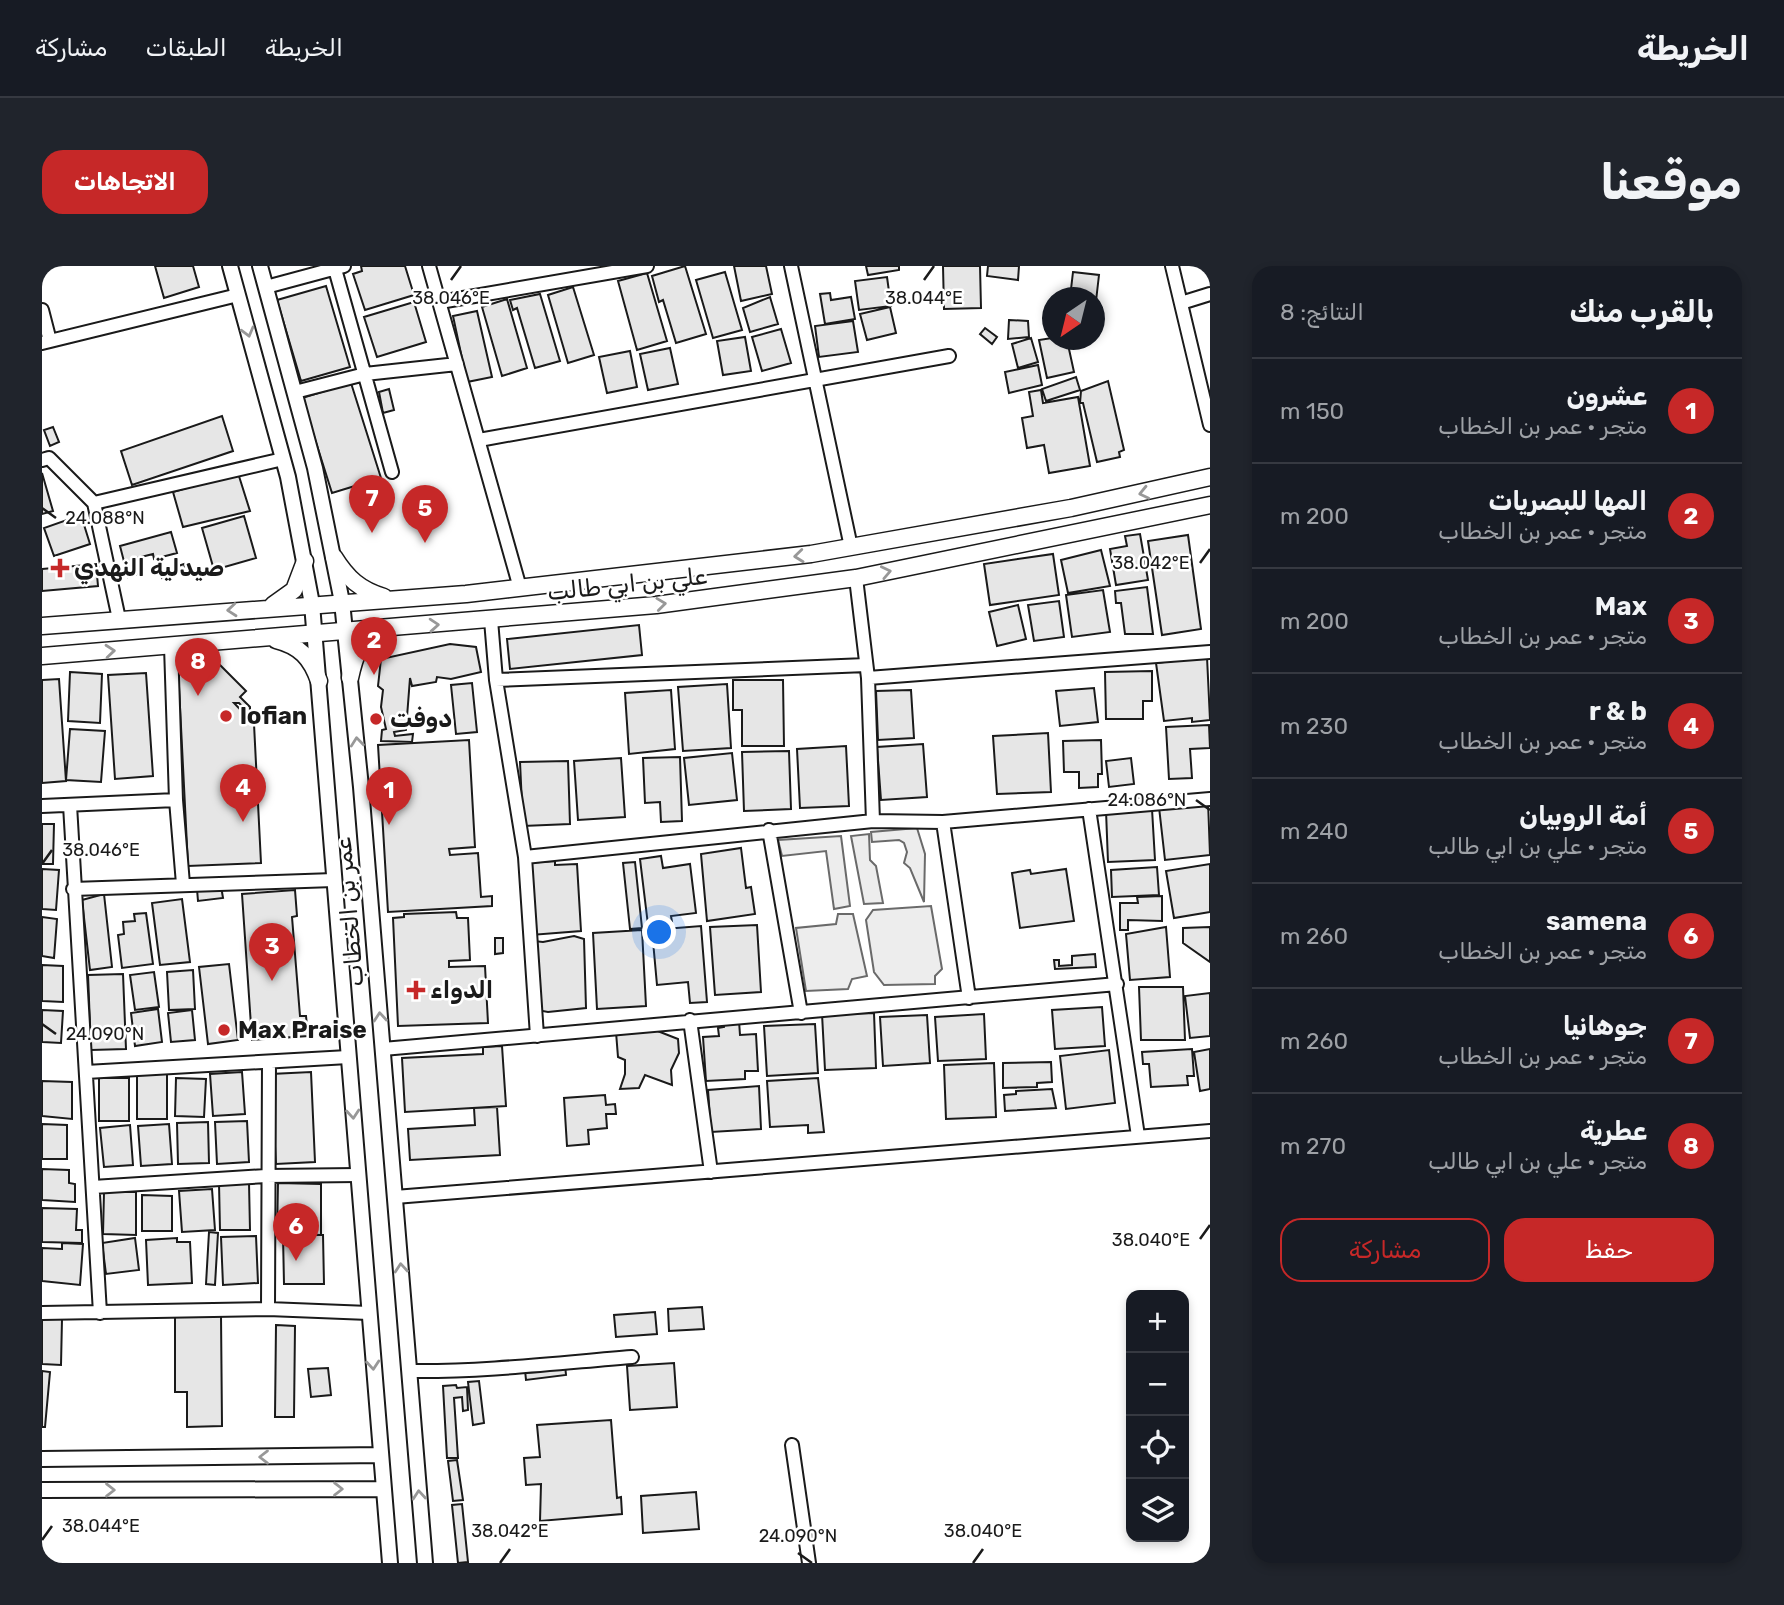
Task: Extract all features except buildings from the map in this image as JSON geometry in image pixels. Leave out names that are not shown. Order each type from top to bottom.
[{"type":"main road","name":"علي بن ابي طالب","points":[[42,626],[520,588],[851,547],[1071,508],[1210,477]]},
{"type":"main road","name":"علي بن ابي طالب","points":[[42,656],[656,605],[856,578],[1210,505]]},
{"type":"main road","points":[[334,557],[344,573],[356,584],[389,599]]},
{"type":"main road","points":[[268,607],[294,590],[305,561]]},
{"type":"main road","points":[[350,678],[355,655],[361,644],[391,628]]},
{"type":"main road","points":[[270,638],[302,651],[314,664],[320,681]]},
{"type":"street","name":"عمر بن الخطاب","points":[[230,266],[282,459],[312,604],[390,1563]]},
{"type":"street","name":"عمر بن الخطاب","points":[[260,266],[295,392],[342,602],[383,1049],[425,1563]]},
{"type":"street","points":[[429,266],[520,588]]},
{"type":"street","points":[[440,302],[647,266]]},
{"type":"street","points":[[791,266],[851,547]]},
{"type":"street","points":[[1172,266],[1210,425]]},
{"type":"street","points":[[266,286],[340,267],[392,472]]},
{"type":"street","points":[[1181,303],[1210,294]]},
{"type":"street","points":[[42,310],[46,342],[238,295]]},
{"type":"street","points":[[479,440],[949,356]]},
{"type":"street","points":[[295,392],[365,374],[457,363]]},
{"type":"street","points":[[42,460],[49,458],[94,503],[119,619]]},
{"type":"street","points":[[94,503],[282,459]]},
{"type":"street","points":[[856,578],[867,671],[873,821]]},
{"type":"street","points":[[491,620],[496,680],[524,857],[537,1036]]},
{"type":"street","points":[[172,646],[176,800],[183,884]]},
{"type":"street","points":[[496,680],[867,671],[1210,652]]},
{"type":"street","points":[[524,857],[873,821],[943,822],[1210,799]]},
{"type":"street","points":[[42,806],[176,800]]},
{"type":"street","points":[[70,804],[100,1313]]},
{"type":"street","points":[[1089,809],[1118,984],[1138,1136]]},
{"type":"street","points":[[943,822],[969,998]]},
{"type":"street","points":[[769,830],[801,1013]]},
{"type":"street","points":[[73,889],[334,880]]},
{"type":"street","points":[[383,1049],[1118,984]]},
{"type":"street","points":[[690,1020],[711,1172]]},
{"type":"street","points":[[86,1072],[348,1057]]},
{"type":"street","points":[[268,1309],[266,1176],[269,1062]]},
{"type":"street","points":[[395,1197],[1210,1131]]},
{"type":"street","points":[[93,1186],[266,1176],[358,1175]]},
{"type":"street","points":[[42,1312],[268,1309],[369,1313]]},
{"type":"street","points":[[409,1371],[457,1372],[632,1357]]},
{"type":"street","points":[[792,1445],[809,1563]]},
{"type":"street","points":[[42,1459],[381,1455]]},
{"type":"street","points":[[42,1490],[384,1489]]},
{"type":"shaded area","points":[[917,828],[925,854],[924,902],[910,868],[904,863],[907,852],[904,843],[899,840],[872,842],[871,832]]},
{"type":"shaded area","points":[[869,834],[870,860],[876,866],[883,903],[864,904],[851,836]]},
{"type":"shaded area","points":[[841,836],[850,906],[834,909],[826,851],[782,856],[778,840]]},
{"type":"shaded area","points":[[931,906],[942,969],[935,976],[935,984],[884,985],[874,972],[866,920],[873,910]]},
{"type":"shaded area","points":[[838,914],[853,914],[867,976],[852,979],[848,989],[806,991],[796,928],[836,924]]},
{"type":"place","name":"جوهانيا","points":[[372,533]]},
{"type":"place","name":"أمة الروبيان","points":[[425,543]]},
{"type":"place","name":"صيدلية النهدي","points":[[60,568]]},
{"type":"place","name":"المها للبصريات","points":[[374,675]]},
{"type":"place","name":"عطرية","points":[[198,696]]},
{"type":"place","name":"lofian","points":[[226,716]]},
{"type":"place","name":"دوفت","points":[[376,719]]},
{"type":"place","name":"r & b","points":[[243,822]]},
{"type":"place","name":"عشرون","points":[[389,825]]},
{"type":"place","name":"Max","points":[[272,981]]},
{"type":"place","name":"الدواء","points":[[416,990]]},
{"type":"place","name":"Max Praise","points":[[224,1030]]},
{"type":"place","name":"samena","points":[[296,1261]]}]
